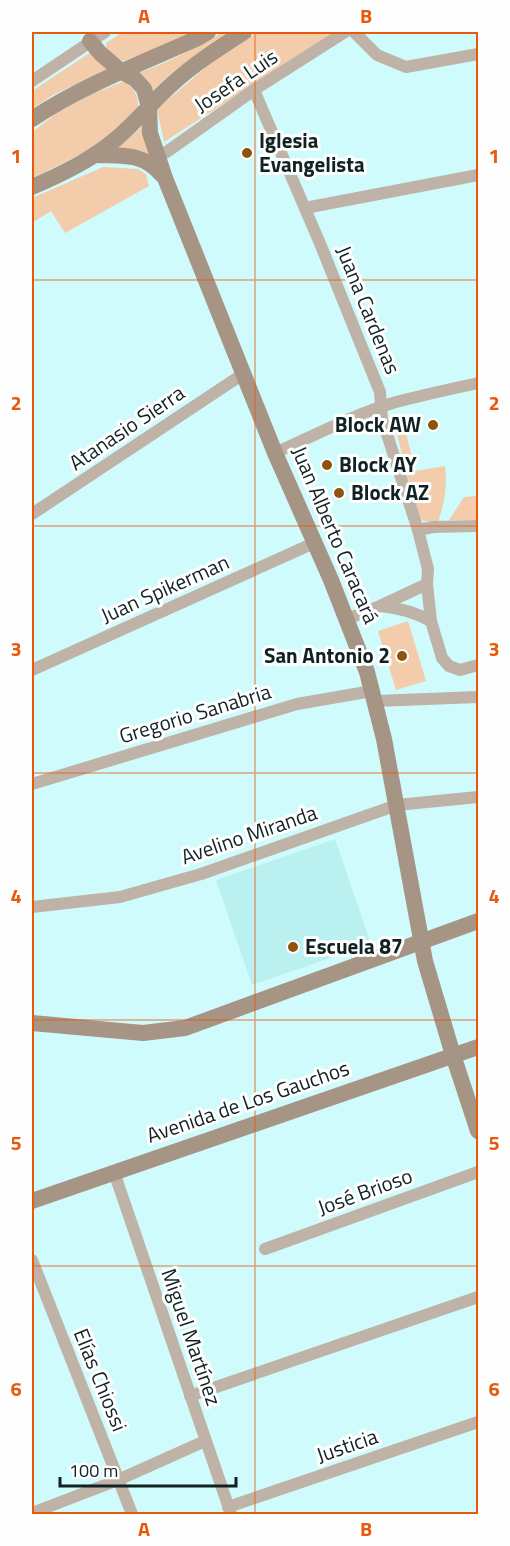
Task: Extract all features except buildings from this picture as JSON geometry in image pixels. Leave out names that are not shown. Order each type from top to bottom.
[{"type":"street","points":[[32,81],[89,36],[105,32]]},
{"type":"street","points":[[32,119],[52,105],[208,32]]},
{"type":"street","points":[[32,187],[95,155],[117,138],[174,82],[244,32]]},
{"type":"street","name":"Josefa Luis","points":[[153,160],[254,90],[345,32]]},
{"type":"street","points":[[354,32],[377,55],[406,68],[478,54]]},
{"type":"street","points":[[89,36],[100,53],[140,84],[147,96],[153,160],[95,155]]},
{"type":"street","name":"Juana Cardenas","points":[[254,90],[380,392],[382,419],[418,530],[428,569],[427,584],[431,621],[442,658],[449,666],[459,670],[478,665]]},
{"type":"street","name":"Juan Alberto Caracará","points":[[153,160],[165,178],[275,453],[331,580],[367,672],[397,805],[425,961],[478,1131]]},
{"type":"street","points":[[305,208],[478,175]]},
{"type":"street","name":"Atanasio Sierra","points":[[32,514],[243,374]]},
{"type":"street","points":[[275,453],[381,407],[478,383]]},
{"type":"street","points":[[418,530],[434,527],[478,526]]},
{"type":"street","name":"Juan Spikerman","points":[[32,670],[314,543]]},
{"type":"street","points":[[347,619],[427,584]]},
{"type":"street","points":[[380,606],[419,614],[431,621]]},
{"type":"street","name":"Gregorio Sanabria","points":[[32,784],[297,704],[374,696],[478,697]]},
{"type":"street","name":"Avelino Miranda","points":[[32,907],[120,897],[201,874],[397,805],[478,797]]},
{"type":"street","points":[[32,1023],[143,1032],[185,1028],[478,921]]},
{"type":"street","name":"Avenida de Los Gauchos","points":[[32,1201],[478,1047]]},
{"type":"street","name":"Miguel Martínez","points":[[114,1172],[229,1511]]},
{"type":"street","name":"José Brioso","points":[[265,1249],[478,1172]]},
{"type":"street","name":"Elías Chiossi","points":[[32,1260],[132,1515]]},
{"type":"street","points":[[190,1396],[478,1297]]},
{"type":"street","name":"Justicia","points":[[229,1511],[478,1422]]},
{"type":"street","points":[[32,1514],[118,1480],[206,1441]]},
{"type":"shaded area","points":[[123,32],[197,32],[123,61],[113,57],[106,50],[106,43]]},
{"type":"shaded area","points":[[223,32],[234,32],[180,67],[151,93],[138,73],[171,60]]},
{"type":"shaded area","points":[[257,32],[335,32],[164,142],[157,109],[220,55]]},
{"type":"shaded area","points":[[91,52],[108,69],[53,95],[32,109],[32,91]]},
{"type":"shaded area","points":[[125,82],[135,93],[138,107],[101,141],[32,178],[32,132],[57,113],[92,94]]},
{"type":"shaded area","points":[[142,127],[150,157],[114,151]]},
{"type":"shaded area","points":[[103,167],[138,169],[146,174],[149,186],[65,233],[51,211],[32,223],[32,198]]},
{"type":"shaded area","points":[[404,424],[415,471],[445,466],[445,494],[438,522],[423,521],[417,514],[395,426]]},
{"type":"shaded area","points":[[478,496],[478,520],[449,520],[464,497]]},
{"type":"shaded area","name":"San Antonio 2","points":[[408,621],[426,681],[396,690],[378,631]]},
{"type":"shaded area","points":[[335,839],[371,944],[252,985],[216,880]]},
{"type":"place","name":"Iglesia Evangelista","points":[[247,153]]},
{"type":"place","name":"Block AW","points":[[433,425]]},
{"type":"place","name":"Block AY","points":[[327,465]]},
{"type":"place","name":"Block AZ","points":[[339,493]]},
{"type":"place","name":"San Antonio 2","points":[[402,656]]},
{"type":"place","name":"Escuela 87","points":[[293,947]]}]
